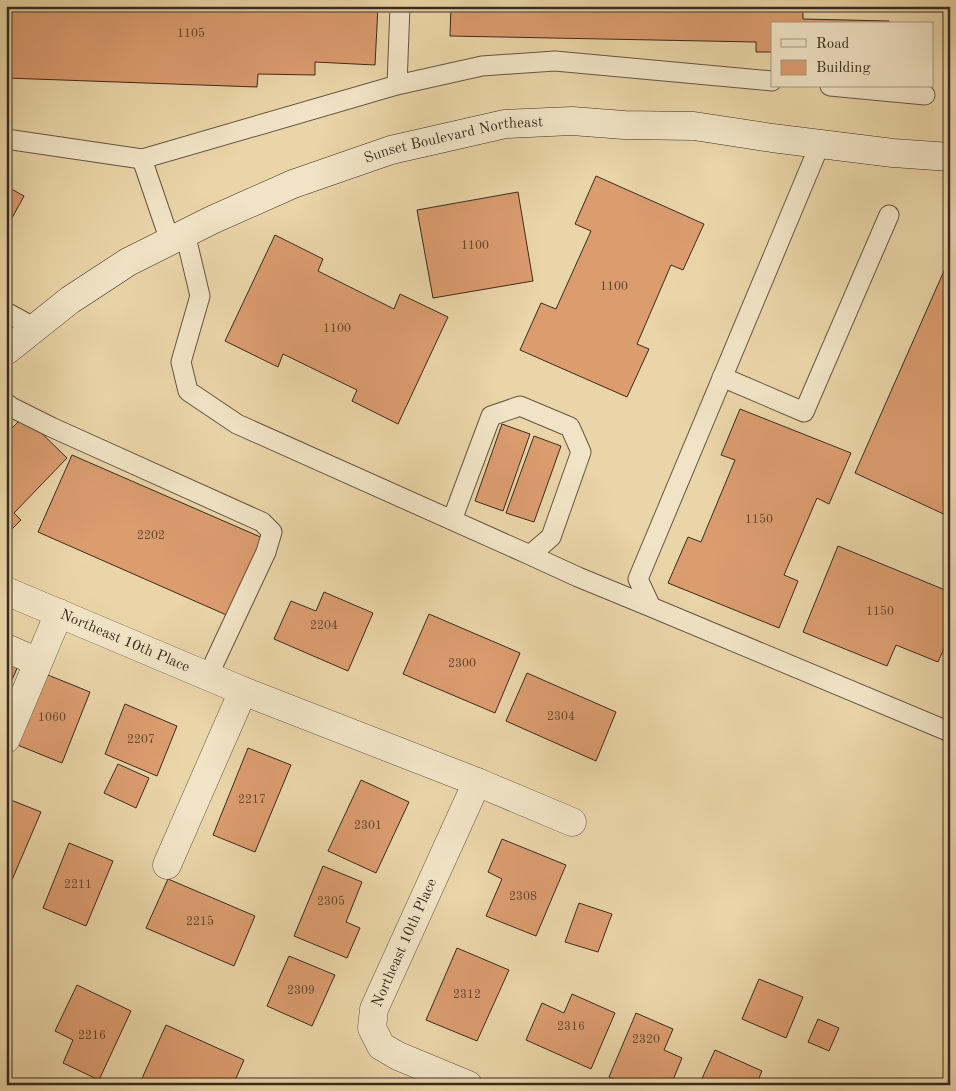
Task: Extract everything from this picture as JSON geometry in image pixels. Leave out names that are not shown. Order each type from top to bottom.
[{"type":"street","name":"Sunset Boulevard Northeast","points":[[6,351],[70,300],[128,262],[284,188],[391,150],[506,124],[572,121],[624,125],[694,126],[893,153],[950,157]]},
{"type":"street","name":"Northeast 10th Place","points":[[6,591],[243,691],[477,782],[572,822]]},
{"type":"street","points":[[6,739],[59,613]]},
{"type":"street","points":[[6,648],[38,662]]},
{"type":"street","points":[[167,864],[243,691]]},
{"type":"street","name":"Northeast 10th Place","points":[[468,1085],[392,1053],[381,1046],[372,1028],[374,1009],[477,782]]},
{"type":"lane","points":[[398,84],[400,6]]},
{"type":"lane","points":[[6,139],[142,159],[398,84],[482,66],[555,61],[771,81]]},
{"type":"lane","points":[[851,88],[925,95]]},
{"type":"lane","points":[[652,607],[638,579],[820,144]]},
{"type":"lane","points":[[142,159],[178,237],[200,296],[181,362],[188,391],[237,424],[578,577],[950,732]]},
{"type":"lane","points":[[722,377],[804,412],[889,215]]},
{"type":"lane","points":[[6,312],[35,328]]},
{"type":"lane","points":[[6,403],[51,427],[262,522],[272,532],[266,552],[208,676]]},
{"type":"lane","points":[[452,520],[491,416],[520,406],[570,427],[581,452],[551,537],[530,555]]},
{"type":"building","points":[[6,6],[378,6],[375,65],[315,62],[315,75],[258,74],[257,87],[6,78]]},
{"type":"building","points":[[451,6],[794,6],[803,7],[803,19],[889,21],[771,22],[771,52],[756,52],[756,42],[450,36]]},
{"type":"building","points":[[596,176],[704,224],[683,270],[671,265],[637,344],[649,349],[627,397],[520,350],[541,303],[556,309],[591,231],[575,224]]},
{"type":"building","points":[[6,186],[24,196],[6,229]]},
{"type":"building","points":[[518,192],[533,281],[433,298],[417,210]]},
{"type":"building","points":[[275,235],[323,259],[318,271],[394,309],[400,294],[448,317],[398,424],[352,401],[357,390],[283,354],[278,367],[225,341]]},
{"type":"building","points":[[947,264],[950,265],[950,517],[855,473]]},
{"type":"building","points":[[740,409],[851,453],[829,504],[817,498],[784,575],[798,581],[779,628],[668,583],[688,537],[701,542],[735,460],[721,455]]},
{"type":"building","points":[[24,416],[67,458],[14,513],[21,520],[6,535],[6,434]]},
{"type":"building","points":[[502,424],[530,434],[503,511],[475,501]]},
{"type":"building","points":[[534,436],[561,446],[534,522],[506,513]]},
{"type":"building","points":[[72,455],[265,539],[231,617],[38,532]]},
{"type":"building","points":[[838,546],[950,592],[950,635],[938,662],[896,645],[887,666],[803,632]]},
{"type":"building","points":[[324,592],[373,613],[348,671],[274,639],[291,601],[316,611]]},
{"type":"building","points":[[429,614],[520,653],[495,713],[403,674]]},
{"type":"building","points":[[6,661],[18,666],[6,694]]},
{"type":"building","points":[[43,673],[90,692],[62,763],[15,744]]},
{"type":"building","points":[[527,673],[616,712],[596,761],[506,721]]},
{"type":"building","points":[[125,704],[177,726],[157,776],[105,754]]},
{"type":"building","points":[[248,748],[291,765],[255,852],[213,835]]},
{"type":"building","points":[[118,764],[149,778],[136,808],[104,793]]},
{"type":"building","points":[[361,780],[409,802],[376,873],[328,851]]},
{"type":"building","points":[[6,798],[41,812],[6,894]]},
{"type":"building","points":[[502,839],[566,865],[536,936],[486,916],[502,879],[488,872]]},
{"type":"building","points":[[69,843],[113,861],[86,926],[43,908]]},
{"type":"building","points":[[323,866],[362,882],[346,922],[360,928],[347,958],[294,936]]},
{"type":"building","points":[[168,879],[255,916],[234,966],[146,928]]},
{"type":"building","points":[[579,903],[612,914],[598,952],[565,942]]},
{"type":"building","points":[[457,948],[509,970],[477,1041],[426,1020]]},
{"type":"building","points":[[289,956],[335,975],[312,1026],[267,1006]]},
{"type":"building","points":[[759,979],[803,997],[786,1038],[742,1019]]},
{"type":"building","points":[[77,985],[131,1011],[99,1080],[63,1063],[73,1040],[55,1031]]},
{"type":"building","points":[[572,994],[615,1013],[591,1069],[526,1040],[542,1003],[564,1013]]},
{"type":"building","points":[[636,1013],[673,1029],[664,1050],[682,1058],[671,1085],[626,1085],[609,1077]]},
{"type":"building","points":[[818,1019],[839,1028],[829,1051],[808,1042]]},
{"type":"building","points":[[166,1025],[244,1060],[233,1085],[139,1085]]},
{"type":"building","points":[[715,1050],[762,1071],[756,1085],[699,1085]]}]
